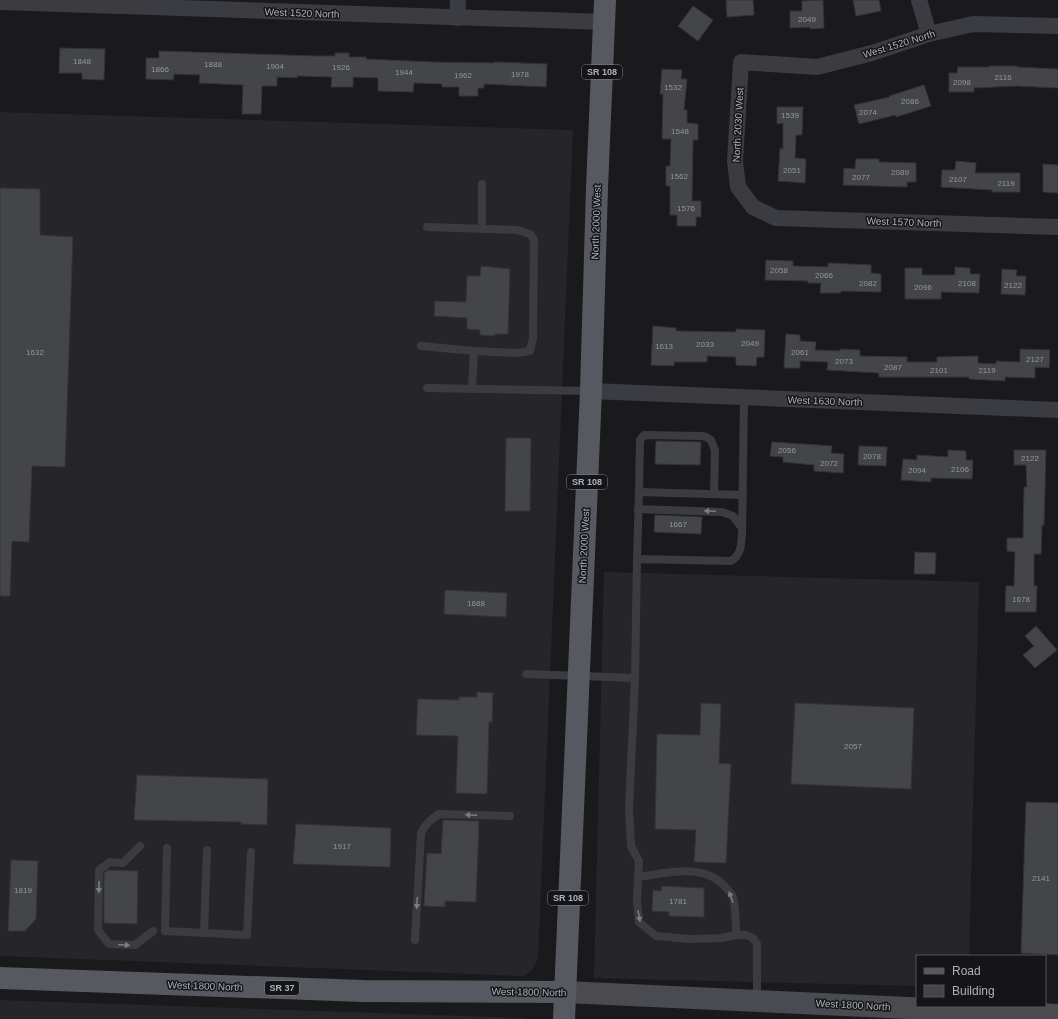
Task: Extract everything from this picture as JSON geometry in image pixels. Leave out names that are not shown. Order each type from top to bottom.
[{"type":"main road","name":"North 2000 West","points":[[564,1019],[591,391],[605,0]]},
{"type":"main road","name":"West 1800 North","points":[[0,978],[363,991],[564,992],[1058,1015]]},
{"type":"street","points":[[458,0],[458,18]]},
{"type":"street","points":[[919,0],[929,34]]},
{"type":"street","name":"West 1520 North","points":[[0,2],[247,5],[458,18],[604,22]]},
{"type":"street","name":"West 1520 North","points":[[741,62],[817,66],[872,53],[929,34],[973,24],[1058,26]]},
{"type":"street","name":"North 2030 West","points":[[741,62],[735,161],[738,188],[753,207]]},
{"type":"street","name":"West 1570 North","points":[[753,207],[776,218],[1058,227]]},
{"type":"street","name":"West 1630 North","points":[[591,391],[1058,410]]},
{"type":"lane","points":[[482,184],[482,229]]},
{"type":"lane","points":[[421,346],[474,351],[524,352],[530,350],[533,338],[534,240],[530,234],[517,230],[427,227]]},
{"type":"lane","points":[[472,388],[474,351]]},
{"type":"lane","points":[[426,388],[591,391]]},
{"type":"lane","points":[[637,559],[731,561],[736,558],[739,552],[742,528],[744,397]]},
{"type":"lane","points":[[714,494],[715,450],[713,442],[706,437],[644,435],[642,437],[640,440],[635,678],[629,809],[631,846],[639,861],[637,901],[639,922],[656,936],[690,939],[722,938],[746,935],[752,938],[757,944],[757,1001]]},
{"type":"lane","points":[[639,492],[742,495]]},
{"type":"lane","points":[[638,509],[722,512],[733,516],[742,528]]},
{"type":"lane","points":[[526,674],[635,678]]},
{"type":"lane","points":[[415,940],[421,834],[423,828],[439,814],[510,816]]},
{"type":"lane","points":[[140,846],[123,863],[110,862],[100,870],[98,930],[109,944],[135,945],[153,931]]},
{"type":"lane","points":[[167,848],[165,931],[204,933],[248,935],[251,852]]},
{"type":"lane","points":[[204,933],[207,850]]},
{"type":"lane","points":[[638,877],[676,872],[704,873],[721,882],[732,895],[736,917],[736,936]]},
{"type":"shaded area","points":[[0,112],[573,130],[538,959],[532,970],[524,976],[0,956]]},
{"type":"shaded area","points":[[604,572],[979,582],[969,955],[916,955],[916,986],[594,978]]},
{"type":"shaded area","points":[[0,1000],[523,1018],[523,1019],[0,1019]]},
{"type":"building","points":[[726,0],[753,0],[754,15],[727,17]]},
{"type":"building","points":[[823,0],[824,28],[790,28],[790,11],[802,11],[802,1]]},
{"type":"building","points":[[853,0],[879,0],[881,11],[856,16]]},
{"type":"building","points":[[693,6],[713,20],[698,41],[678,26]]},
{"type":"building","points":[[60,48],[105,49],[104,80],[82,79],[82,73],[59,73]]},
{"type":"building","points":[[159,51],[316,56],[335,56],[335,53],[349,53],[349,57],[366,57],[366,59],[431,62],[547,64],[546,87],[484,84],[484,88],[478,88],[478,96],[459,96],[459,87],[442,87],[442,84],[414,83],[413,92],[378,91],[378,78],[353,77],[353,87],[331,87],[332,77],[277,77],[277,86],[262,86],[261,114],[242,114],[243,85],[199,83],[200,75],[174,74],[173,80],[146,79],[146,58],[159,58]]},
{"type":"building","points":[[1017,66],[1058,69],[1058,88],[1017,86],[974,88],[974,92],[949,92],[949,73],[957,73],[958,67]]},
{"type":"building","points":[[662,69],[682,70],[681,79],[687,79],[684,110],[687,110],[687,123],[698,124],[698,140],[693,140],[692,201],[701,201],[701,217],[696,217],[696,226],[677,226],[677,215],[670,215],[670,186],[666,186],[666,166],[670,166],[671,139],[662,139],[663,94],[660,94]]},
{"type":"building","points":[[924,85],[931,106],[896,117],[895,115],[859,124],[854,105],[890,97],[889,96]]},
{"type":"building","points":[[777,107],[803,107],[802,135],[796,135],[795,158],[806,159],[805,183],[778,181],[780,148],[783,149],[783,123],[777,124]]},
{"type":"building","points":[[856,159],[879,159],[879,162],[916,163],[916,182],[907,182],[907,187],[843,185],[844,168],[855,169]]},
{"type":"building","points":[[956,161],[976,163],[975,173],[1020,173],[1020,192],[992,192],[992,190],[941,187],[942,170],[955,170]]},
{"type":"building","points":[[1043,164],[1058,165],[1058,193],[1043,192]]},
{"type":"building","points":[[0,188],[40,189],[40,235],[73,237],[65,467],[32,466],[29,542],[12,541],[10,596],[0,596]]},
{"type":"building","points":[[766,260],[793,261],[793,266],[828,267],[828,263],[871,265],[871,273],[881,274],[881,292],[841,291],[841,293],[820,293],[821,283],[808,283],[808,281],[765,280]]},
{"type":"building","points":[[481,266],[510,269],[508,334],[495,334],[495,336],[480,335],[480,330],[467,329],[467,318],[434,316],[435,301],[466,302],[467,276],[480,276]]},
{"type":"building","points":[[955,267],[970,268],[970,274],[980,274],[979,293],[941,292],[941,299],[905,299],[905,268],[922,268],[922,275],[955,275]]},
{"type":"building","points":[[1002,269],[1017,270],[1016,276],[1026,276],[1025,295],[1001,294]]},
{"type":"building","points":[[653,326],[676,328],[676,331],[736,332],[736,329],[765,330],[764,357],[757,357],[756,366],[736,365],[736,357],[707,356],[707,362],[674,362],[674,366],[651,365]]},
{"type":"building","points":[[786,334],[800,335],[800,341],[816,342],[815,350],[860,350],[860,356],[907,357],[907,362],[937,362],[937,357],[978,356],[978,363],[996,364],[996,361],[1020,362],[1020,349],[1050,350],[1049,368],[1035,367],[1035,378],[1005,377],[1005,381],[969,379],[969,377],[879,377],[879,373],[827,370],[828,362],[800,361],[800,368],[784,368]]},
{"type":"building","points":[[506,438],[531,438],[530,511],[505,511]]},
{"type":"building","points":[[656,441],[701,442],[700,465],[655,464]]},
{"type":"building","points":[[772,442],[832,446],[831,453],[844,454],[843,473],[814,471],[814,465],[783,462],[783,457],[770,456]]},
{"type":"building","points":[[859,446],[887,447],[886,466],[858,465]]},
{"type":"building","points":[[948,450],[966,451],[966,460],[973,460],[972,479],[931,478],[931,482],[901,480],[903,459],[917,460],[917,455],[948,457]]},
{"type":"building","points":[[1014,450],[1046,450],[1044,525],[1042,525],[1041,554],[1034,554],[1034,586],[1037,586],[1036,612],[1005,612],[1006,586],[1014,586],[1015,552],[1007,551],[1007,538],[1023,538],[1024,487],[1027,487],[1026,465],[1014,465]]},
{"type":"building","points":[[655,515],[702,517],[701,534],[654,532]]},
{"type":"building","points":[[915,552],[936,553],[935,574],[914,574]]},
{"type":"building","points":[[445,590],[507,593],[506,617],[444,614]]},
{"type":"building","points":[[1036,626],[1057,650],[1035,668],[1023,655],[1034,646],[1025,636]]},
{"type":"building","points":[[477,692],[493,693],[492,722],[489,722],[487,794],[456,793],[458,736],[416,735],[418,699],[459,700],[459,697],[477,697]]},
{"type":"building","points":[[701,703],[721,704],[719,763],[731,764],[726,863],[694,862],[696,830],[655,829],[657,734],[700,735]]},
{"type":"building","points":[[795,703],[914,708],[911,789],[791,784]]},
{"type":"building","points":[[137,775],[268,779],[267,825],[241,824],[241,822],[134,820]]},
{"type":"building","points":[[1026,802],[1058,803],[1058,955],[1021,953]]},
{"type":"building","points":[[443,820],[479,821],[476,902],[445,901],[445,907],[424,906],[427,853],[441,854]]},
{"type":"building","points":[[296,824],[391,828],[390,867],[293,864]]},
{"type":"building","points":[[11,860],[38,861],[36,919],[25,931],[8,931]]},
{"type":"building","points":[[108,870],[138,871],[137,924],[104,923],[104,873]]},
{"type":"building","points":[[662,886],[704,888],[704,917],[669,916],[669,912],[652,911],[653,890],[661,891]]}]
